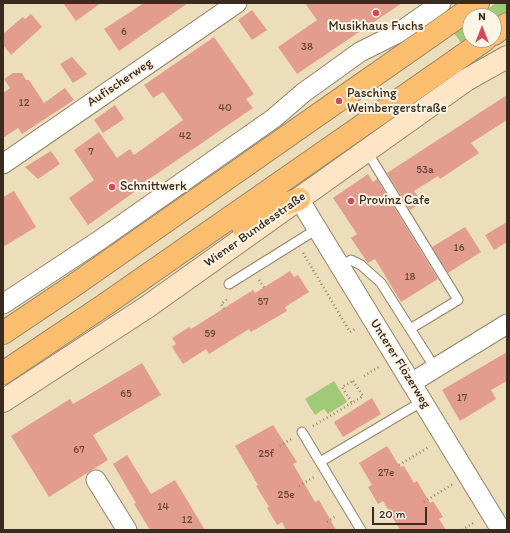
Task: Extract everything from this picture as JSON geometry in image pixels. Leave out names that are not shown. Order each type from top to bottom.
[{"type":"main road","points":[[3,333],[89,261],[478,3]]},
{"type":"main road","name":"Wiener Bundesstraße","points":[[3,373],[103,306],[474,48]]},
{"type":"main road","points":[[103,306],[161,281],[268,210],[299,199]]},
{"type":"street","name":"Aufischerweg","points":[[3,163],[237,3]]},
{"type":"street","points":[[3,304],[89,261],[274,118],[303,93],[360,52],[398,33],[436,5]]},
{"type":"street","name":"Wiener Bundesstraße","points":[[3,402],[147,307],[466,80],[507,57]]},
{"type":"street","name":"Unterer Flözerweg","points":[[299,199],[501,530]]},
{"type":"street","points":[[411,382],[507,324]]},
{"type":"street","points":[[96,480],[127,530]]},
{"type":"lane","points":[[366,150],[458,300],[410,329]]},
{"type":"lane","points":[[229,284],[317,229]]},
{"type":"lane","points":[[340,267],[352,260],[361,265],[381,283],[435,368]]},
{"type":"lane","points":[[320,462],[423,401]]},
{"type":"lane","points":[[302,432],[361,530]]},
{"type":"path","points":[[364,376],[385,363]]},
{"type":"path","points":[[302,432],[363,396],[353,381],[342,387],[352,402]]},
{"type":"path","points":[[399,465],[435,444]]},
{"type":"path","points":[[424,502],[458,481]]},
{"type":"path","points":[[462,530],[481,518]]},
{"type":"green space","points":[[496,3],[507,3],[507,11],[502,14],[502,8],[489,8]]},
{"type":"green space","points":[[462,28],[462,42],[461,43],[454,33]]},
{"type":"green space","points":[[334,381],[347,402],[328,414],[324,409],[315,415],[305,399]]},
{"type":"building","points":[[63,3],[101,3],[76,21]]},
{"type":"building","points":[[144,3],[188,3],[119,51],[104,29]]},
{"type":"building","points":[[305,3],[402,3],[297,74],[278,47],[317,20]]},
{"type":"building","points":[[252,10],[267,30],[252,40],[238,20]]},
{"type":"building","points":[[31,14],[42,27],[11,55],[3,45],[3,34],[23,17],[25,19]]},
{"type":"building","points":[[214,37],[254,94],[246,99],[253,108],[139,186],[140,188],[88,225],[69,198],[94,180],[74,150],[99,132],[117,158],[130,149],[134,155],[183,120],[163,92],[153,98],[144,85]]},
{"type":"building","points":[[72,57],[87,74],[73,83],[60,64]]},
{"type":"building","points":[[13,73],[22,73],[26,80],[29,80],[44,103],[65,88],[74,100],[22,134],[18,128],[3,138],[3,93],[10,88],[4,79]]},
{"type":"building","points":[[507,95],[507,120],[471,143],[479,153],[440,179],[438,176],[414,191],[422,202],[410,210],[387,173]]},
{"type":"building","points":[[115,105],[124,119],[103,133],[94,120]]},
{"type":"building","points":[[51,151],[60,164],[38,179],[25,167]]},
{"type":"building","points":[[368,174],[373,182],[377,179],[438,279],[401,302],[375,259],[368,263],[351,238],[357,234],[333,198]]},
{"type":"building","points":[[14,191],[36,227],[3,247],[3,197]]},
{"type":"building","points":[[507,222],[507,242],[494,250],[485,235]]},
{"type":"building","points":[[465,227],[481,252],[448,273],[432,247]]},
{"type":"building","points":[[290,271],[294,277],[298,275],[309,292],[285,307],[287,311],[251,332],[249,329],[209,354],[206,349],[183,364],[172,347],[176,344],[172,338],[189,327],[191,329],[253,290],[255,293]]},
{"type":"building","points":[[507,352],[507,381],[491,390],[496,399],[460,421],[442,390]]},
{"type":"building","points":[[142,363],[161,395],[93,435],[108,460],[49,497],[11,436],[70,399],[73,404]]},
{"type":"building","points":[[372,398],[381,414],[343,437],[334,422]]},
{"type":"building","points":[[273,425],[297,462],[293,464],[315,502],[319,500],[336,530],[286,530],[282,522],[277,525],[267,508],[269,507],[256,486],[258,485],[235,446]]},
{"type":"building","points":[[387,446],[400,467],[404,466],[414,483],[417,481],[430,503],[433,501],[443,517],[439,519],[446,530],[400,530],[383,501],[378,504],[368,487],[372,485],[359,463]]},
{"type":"building","points":[[127,455],[151,494],[175,480],[205,530],[150,530],[134,504],[136,503],[113,464]]},
{"type":"place","name":"Musikhaus Fuchs","points":[[376,13]]},
{"type":"place","name":"Pasching Weinbergerstraße","points":[[339,101]]},
{"type":"place","name":"Schnittwerk","points":[[112,187]]},
{"type":"place","name":"Provinz Cafe","points":[[351,201]]}]
